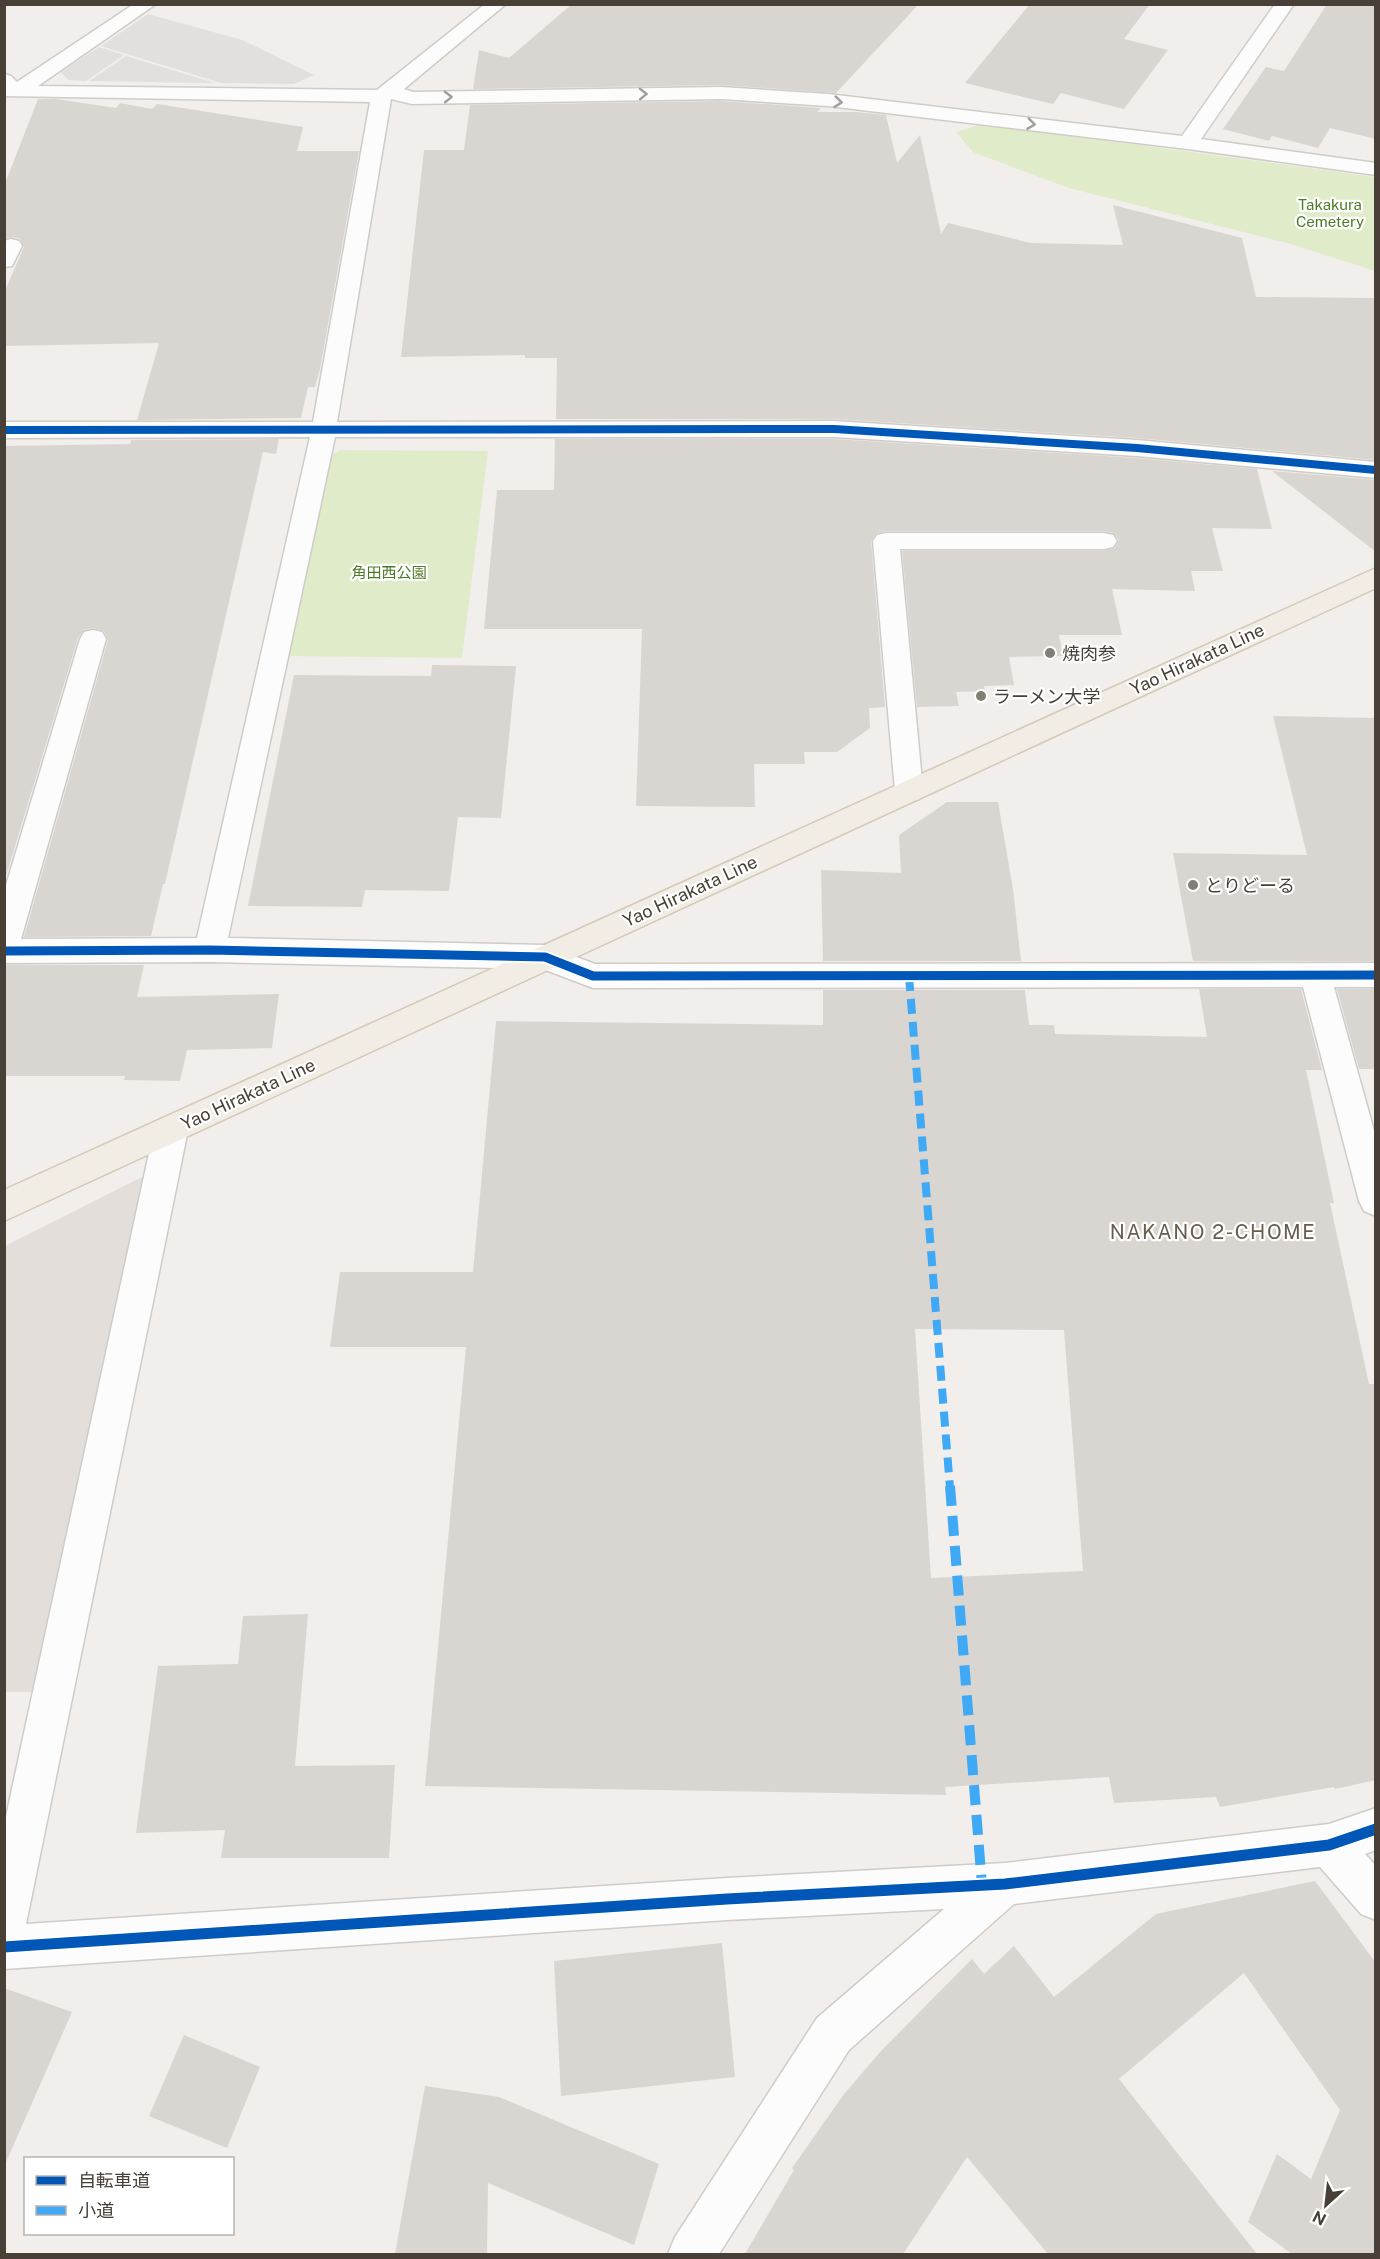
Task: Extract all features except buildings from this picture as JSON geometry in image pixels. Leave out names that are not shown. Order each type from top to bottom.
[{"type":"main road","name":"Yao Hirakata Line","points":[[4,1206],[1376,578]]},
{"type":"street","points":[[8,88],[147,4]]},
{"type":"street","points":[[210,950],[324,430],[386,93],[497,4]]},
{"type":"street","points":[[1188,143],[1285,4]]},
{"type":"street","points":[[8,88],[386,93],[412,98],[733,94],[839,102],[1188,143],[1376,169]]},
{"type":"street","points":[[4,430],[834,429],[1137,448],[1376,470]]},
{"type":"street","points":[[909,791],[886,541],[1104,541]]},
{"type":"street","points":[[4,945],[93,639]]},
{"type":"street","points":[[4,951],[210,950],[544,957],[593,976],[1376,975]]},
{"type":"street","points":[[1315,975],[1376,1202]]},
{"type":"street","points":[[4,1928],[171,1130]]},
{"type":"street","points":[[4,1947],[727,1899],[1005,1884],[1329,1845],[1376,1829]]},
{"type":"street","points":[[1329,1845],[1376,1899]]},
{"type":"street","points":[[692,2254],[833,2034],[1005,1884]]},
{"type":"shaded area","points":[[148,14],[242,40],[314,75],[294,84],[221,83],[101,46]]},
{"type":"shaded area","points":[[99,47],[124,55],[86,81],[68,80],[61,72]]},
{"type":"shaded area","points":[[126,56],[215,83],[89,81]]},
{"type":"shaded area","points":[[148,1174],[39,1692],[5,1692],[5,1246]]},
{"type":"green space","name":"Takakura Cemetery","points":[[982,124],[1375,177],[1375,271],[1291,244],[1069,188],[973,152],[956,132]]},
{"type":"green space","name":"角田西公園","points":[[340,450],[488,451],[462,658],[288,656],[328,458]]},
{"type":"marked path","points":[[909,976],[982,1885]]},
{"type":"cycle path","points":[[4,430],[834,429],[1137,448],[1376,470]]},
{"type":"cycle path","points":[[4,951],[210,950],[545,957],[593,976],[1376,975]]},
{"type":"cycle path","points":[[4,1947],[727,1899],[1005,1884],[1329,1845],[1376,1829]]},
{"type":"place","name":"焼肉参","points":[[1050,653]]},
{"type":"place","name":"ラーメン大学","points":[[981,696]]},
{"type":"place","name":"とりどーる","points":[[1193,885]]},
{"type":"district","name":"NAKANO 2-CHOME","points":[[1213,1232]]}]
